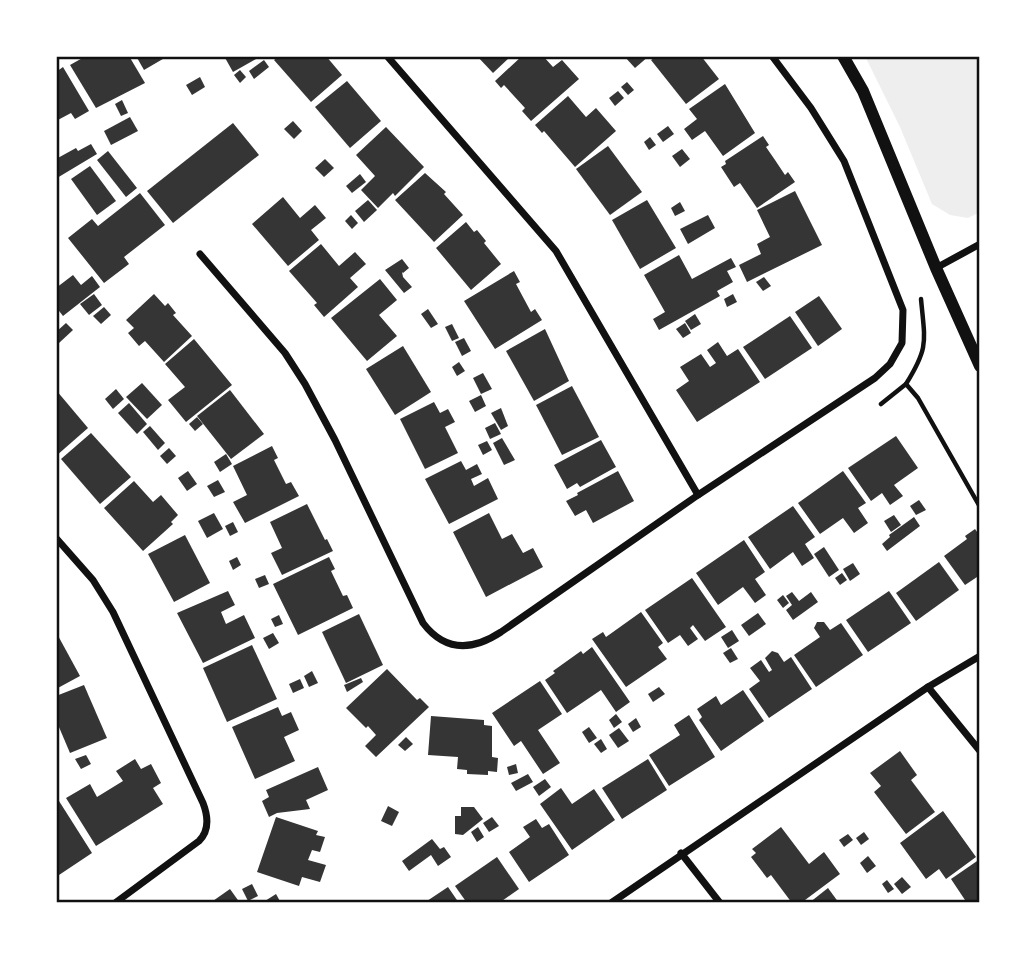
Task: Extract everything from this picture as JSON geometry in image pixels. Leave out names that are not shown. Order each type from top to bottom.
[{"type":"street","points":[[387,56],[556,251],[698,495]]},
{"type":"street","points":[[200,254],[289,360],[335,440],[423,623],[435,638],[448,644],[481,643],[875,378],[890,364],[902,343],[903,310],[844,161],[811,108],[772,56]]},
{"type":"street","points":[[843,56],[863,91],[936,268],[980,366]]},
{"type":"street","points":[[936,268],[980,244]]},
{"type":"street","points":[[56,538],[93,580],[113,612],[207,816],[204,836],[199,841],[115,903]]},
{"type":"street","points":[[611,903],[928,687],[980,656]]},
{"type":"street","points":[[928,687],[980,751]]},
{"type":"street","points":[[681,853],[720,903]]},
{"type":"path","points":[[881,404],[906,384],[918,398],[980,507]]},
{"type":"shaded area","points":[[865,56],[980,56],[980,212],[968,218],[950,215],[932,204],[900,127]]},
{"type":"building","points":[[86,56],[129,56],[145,83],[96,108],[70,65]]},
{"type":"building","points":[[136,56],[168,56],[144,70]]},
{"type":"building","points":[[224,56],[254,56],[256,59],[233,72]]},
{"type":"building","points":[[279,56],[326,56],[342,75],[311,102],[274,60]]},
{"type":"building","points":[[477,56],[511,56],[493,73]]},
{"type":"building","points":[[522,56],[532,56],[535,59],[543,56],[553,67],[562,60],[579,79],[531,121],[522,111],[525,108],[504,85],[501,88],[495,81]]},
{"type":"building","points":[[624,56],[649,56],[635,68]]},
{"type":"building","points":[[657,56],[701,56],[719,79],[686,104],[651,60]]},
{"type":"building","points":[[264,60],[269,67],[254,79],[249,71]]},
{"type":"building","points":[[63,67],[89,111],[75,119],[71,113],[56,121],[56,72]]},
{"type":"building","points":[[240,70],[246,77],[240,83],[234,75]]},
{"type":"building","points":[[200,77],[205,87],[192,95],[186,85]]},
{"type":"building","points":[[347,81],[381,121],[350,148],[315,107]]},
{"type":"building","points":[[627,82],[634,90],[628,95],[621,87]]},
{"type":"building","points":[[725,84],[755,133],[723,156],[705,131],[692,140],[684,129],[697,119],[689,109]]},
{"type":"building","points":[[618,91],[624,98],[615,106],[609,98]]},
{"type":"building","points":[[568,96],[586,117],[596,108],[616,131],[575,167],[544,131],[542,133],[535,125]]},
{"type":"building","points":[[122,100],[128,113],[121,116],[115,104]]},
{"type":"building","points":[[130,117],[138,131],[111,145],[104,131]]},
{"type":"building","points":[[293,121],[302,131],[294,139],[284,129]]},
{"type":"building","points":[[233,123],[259,155],[173,223],[147,191]]},
{"type":"building","points":[[668,126],[674,134],[663,142],[657,134]]},
{"type":"building","points":[[386,127],[424,167],[395,196],[393,193],[378,208],[361,190],[375,176],[356,155]]},
{"type":"building","points":[[763,136],[769,145],[766,147],[785,175],[788,172],[795,182],[757,208],[740,183],[734,187],[721,167],[726,164],[725,161]]},
{"type":"building","points":[[650,137],[656,145],[649,150],[644,142]]},
{"type":"building","points":[[91,144],[97,154],[57,178],[56,159],[76,148],[78,151]]},
{"type":"building","points":[[608,146],[642,192],[610,215],[576,169]]},
{"type":"building","points":[[682,149],[690,159],[680,167],[672,156]]},
{"type":"building","points":[[108,151],[137,188],[126,197],[97,160]]},
{"type":"building","points":[[325,159],[334,168],[324,177],[315,168]]},
{"type":"building","points":[[90,166],[116,201],[97,215],[71,179]]},
{"type":"building","points":[[425,173],[446,192],[444,194],[463,215],[434,242],[395,200]]},
{"type":"building","points":[[360,174],[366,182],[352,193],[346,186]]},
{"type":"building","points":[[795,191],[822,245],[747,282],[739,265],[761,254],[757,244],[770,237],[757,210]]},
{"type":"building","points":[[140,193],[165,225],[124,257],[129,264],[104,283],[68,238],[92,219],[98,226]]},
{"type":"building","points":[[283,197],[300,218],[315,205],[326,218],[311,230],[319,240],[288,266],[252,224]]},
{"type":"building","points":[[368,200],[377,210],[364,222],[355,211]]},
{"type":"building","points":[[647,200],[676,248],[640,269],[612,220]]},
{"type":"building","points":[[680,202],[685,211],[675,216],[671,208]]},
{"type":"building","points":[[351,215],[358,223],[352,229],[345,221]]},
{"type":"building","points":[[708,215],[715,228],[688,244],[680,229]]},
{"type":"building","points":[[466,222],[474,232],[477,230],[501,264],[471,290],[436,248]]},
{"type":"building","points":[[321,244],[339,266],[355,252],[366,264],[350,278],[358,287],[324,317],[314,305],[317,303],[289,271]]},
{"type":"building","points":[[679,255],[692,279],[731,258],[736,267],[727,271],[733,282],[717,291],[720,296],[659,330],[653,319],[665,312],[644,275]]},
{"type":"building","points":[[402,259],[409,268],[402,272],[403,277],[412,287],[404,293],[385,270]]},
{"type":"building","points":[[514,271],[520,282],[516,284],[531,312],[535,309],[542,320],[495,349],[464,301]]},
{"type":"building","points":[[73,275],[81,285],[92,276],[100,287],[63,316],[56,307],[56,288]]},
{"type":"building","points":[[764,277],[771,286],[763,291],[756,282]]},
{"type":"building","points":[[380,279],[397,300],[379,315],[397,336],[367,361],[331,318]]},
{"type":"building","points":[[94,294],[102,305],[89,315],[80,304]]},
{"type":"building","points":[[154,294],[165,306],[168,303],[176,313],[173,315],[192,336],[164,362],[145,341],[139,346],[128,333],[134,328],[126,320]]},
{"type":"building","points":[[733,294],[737,302],[727,307],[724,299]]},
{"type":"building","points":[[819,296],[842,329],[818,346],[795,312]]},
{"type":"building","points":[[104,307],[111,315],[101,324],[93,316]]},
{"type":"building","points":[[428,309],[438,324],[431,328],[421,314]]},
{"type":"building","points":[[695,314],[701,324],[691,330],[685,321]]},
{"type":"building","points":[[790,316],[812,348],[765,379],[743,347]]},
{"type":"building","points":[[66,323],[73,330],[59,343],[56,332]]},
{"type":"building","points":[[685,323],[691,333],[683,338],[676,329]]},
{"type":"building","points":[[452,324],[459,338],[452,341],[445,327]]},
{"type":"building","points":[[545,329],[569,381],[534,401],[506,351]]},
{"type":"building","points":[[464,338],[471,351],[462,356],[455,342]]},
{"type":"building","points":[[194,339],[232,385],[186,422],[168,400],[185,387],[165,364]]},
{"type":"building","points":[[718,342],[727,356],[738,349],[760,382],[697,422],[676,390],[689,381],[680,367],[701,354],[710,367],[716,363],[707,350]]},
{"type":"building","points":[[403,346],[431,392],[395,415],[366,369]]},
{"type":"building","points":[[459,362],[465,371],[457,376],[452,367]]},
{"type":"building","points":[[483,373],[492,389],[481,394],[473,378]]},
{"type":"building","points":[[142,383],[162,405],[147,419],[126,397]]},
{"type":"building","points":[[572,386],[599,437],[562,455],[536,405]]},
{"type":"building","points":[[116,389],[124,399],[113,409],[105,399]]},
{"type":"building","points":[[56,390],[88,428],[56,456]]},
{"type":"building","points":[[230,390],[264,434],[231,459],[197,416]]},
{"type":"building","points":[[481,395],[486,406],[475,412],[469,401]]},
{"type":"building","points":[[434,402],[440,413],[448,409],[455,422],[445,427],[458,453],[425,469],[400,419]]},
{"type":"building","points":[[129,403],[147,424],[137,434],[118,413]]},
{"type":"building","points":[[501,408],[508,426],[501,430],[491,413]]},
{"type":"building","points":[[197,417],[203,424],[195,431],[189,424]]},
{"type":"building","points":[[495,423],[501,434],[490,439],[485,428]]},
{"type":"building","points":[[150,426],[165,443],[158,450],[143,432]]},
{"type":"building","points":[[91,433],[131,477],[100,504],[61,459]]},
{"type":"building","points":[[896,436],[918,468],[894,485],[903,496],[890,505],[882,493],[871,501],[848,468]]},
{"type":"building","points":[[502,438],[515,460],[504,465],[493,443]]},
{"type":"building","points":[[601,440],[616,467],[580,487],[577,483],[567,489],[554,465]]},
{"type":"building","points":[[487,441],[492,450],[483,455],[478,445]]},
{"type":"building","points":[[272,446],[278,458],[274,460],[286,484],[291,482],[299,496],[245,523],[233,502],[247,495],[233,466]]},
{"type":"building","points":[[169,448],[176,456],[167,464],[160,456]]},
{"type":"building","points":[[226,454],[232,464],[220,472],[214,462]]},
{"type":"building","points":[[461,461],[466,470],[477,464],[482,474],[471,479],[474,486],[488,478],[498,499],[449,524],[425,479]]},
{"type":"building","points":[[188,471],[197,484],[187,491],[178,478]]},
{"type":"building","points":[[618,471],[634,501],[593,523],[586,510],[575,516],[566,501]]},
{"type":"building","points":[[843,471],[866,503],[858,508],[868,523],[854,533],[843,518],[820,534],[798,503]]},
{"type":"building","points":[[218,480],[225,492],[214,497],[207,486]]},
{"type":"building","points":[[134,481],[153,502],[161,495],[178,515],[171,522],[173,524],[143,551],[104,508]]},
{"type":"building","points":[[919,500],[926,510],[916,515],[910,506]]},
{"type":"building","points":[[307,504],[333,551],[282,575],[271,553],[282,548],[270,522]]},
{"type":"building","points":[[793,506],[815,537],[805,544],[814,558],[802,566],[793,552],[770,569],[748,537]]},
{"type":"building","points":[[214,513],[223,529],[207,538],[198,521]]},
{"type":"building","points":[[489,513],[502,539],[512,534],[523,553],[533,548],[543,567],[486,597],[453,532]]},
{"type":"building","points":[[894,515],[901,525],[891,532],[884,521]]},
{"type":"building","points":[[914,517],[920,526],[887,551],[882,544],[889,535]]},
{"type":"building","points":[[233,522],[238,532],[230,536],[225,526]]},
{"type":"building","points":[[975,529],[980,536],[980,575],[965,585],[944,556],[967,539],[965,536]]},
{"type":"building","points":[[185,535],[210,583],[174,602],[148,554]]},
{"type":"building","points":[[744,540],[765,572],[755,579],[766,595],[755,603],[743,587],[718,605],[696,573]]},
{"type":"building","points":[[824,547],[839,570],[829,577],[814,554]]},
{"type":"building","points":[[237,557],[241,565],[233,570],[229,561]]},
{"type":"building","points":[[329,557],[335,569],[331,571],[343,596],[347,595],[353,608],[298,635],[273,584]]},
{"type":"building","points":[[939,562],[959,590],[916,621],[896,593]]},
{"type":"building","points":[[853,563],[860,574],[850,581],[843,569]]},
{"type":"building","points":[[842,573],[847,580],[840,585],[835,578]]},
{"type":"building","points":[[265,575],[269,584],[259,588],[255,579]]},
{"type":"building","points":[[692,578],[726,627],[705,641],[693,625],[690,628],[698,639],[688,646],[680,635],[668,643],[645,610]]},
{"type":"building","points":[[228,591],[235,605],[221,612],[226,624],[244,615],[255,638],[203,663],[177,613]]},
{"type":"building","points":[[889,591],[911,623],[868,652],[846,620]]},
{"type":"building","points":[[792,592],[799,601],[811,592],[818,602],[793,620],[786,610],[792,605],[786,596]]},
{"type":"building","points":[[783,595],[789,603],[783,608],[777,600]]},
{"type":"building","points":[[641,612],[663,643],[658,647],[667,659],[626,687],[592,639],[603,632],[606,637]]},
{"type":"building","points":[[758,613],[766,624],[749,636],[741,625]]},
{"type":"building","points":[[359,614],[383,665],[346,683],[322,632]]},
{"type":"building","points":[[279,615],[283,624],[275,627],[271,619]]},
{"type":"building","points":[[817,622],[824,622],[830,630],[841,623],[863,655],[816,687],[794,655],[820,637],[814,628]]},
{"type":"building","points":[[732,630],[739,641],[728,648],[721,637]]},
{"type":"building","points":[[56,632],[80,676],[56,689]]},
{"type":"building","points":[[273,633],[279,643],[269,649],[263,638]]},
{"type":"building","points":[[252,645],[277,699],[227,722],[203,668]]},
{"type":"building","points":[[592,647],[630,702],[616,712],[601,690],[567,713],[545,680],[581,651],[583,654]]},
{"type":"building","points":[[731,648],[738,659],[730,663],[723,653]]},
{"type":"building","points":[[772,651],[778,653],[784,662],[791,657],[812,689],[769,718],[749,689],[760,681],[750,668],[761,660],[769,672],[772,670],[765,658]]},
{"type":"building","points":[[387,669],[417,700],[420,698],[429,707],[376,757],[365,746],[376,735],[346,708]]},
{"type":"building","points":[[312,671],[318,683],[309,687],[304,676]]},
{"type":"building","points":[[361,678],[363,682],[347,692],[344,685]]},
{"type":"building","points":[[300,679],[304,688],[293,693],[289,684]]},
{"type":"building","points":[[540,681],[562,714],[538,730],[560,763],[543,774],[521,741],[514,746],[492,713]]},
{"type":"building","points":[[84,685],[107,738],[70,753],[56,720],[56,696]]},
{"type":"building","points":[[659,687],[665,694],[653,702],[648,694]]},
{"type":"building","points":[[743,690],[764,721],[721,751],[699,720],[702,717],[697,709],[716,696],[721,705]]},
{"type":"building","points":[[278,707],[282,716],[291,712],[299,730],[284,737],[295,761],[255,779],[232,727]]},
{"type":"building","points":[[616,714],[622,722],[614,728],[609,720]]},
{"type":"building","points":[[689,715],[715,757],[669,786],[649,755],[680,735],[674,725]]},
{"type":"building","points":[[431,716],[484,720],[484,725],[492,726],[492,757],[498,758],[497,772],[488,771],[488,775],[467,774],[467,770],[457,769],[458,757],[428,755]]},
{"type":"building","points":[[636,718],[641,727],[633,732],[628,724]]},
{"type":"building","points":[[589,727],[597,738],[589,743],[582,732]]},
{"type":"building","points":[[619,728],[629,741],[618,748],[609,735]]},
{"type":"building","points":[[406,737],[413,744],[405,751],[398,745]]},
{"type":"building","points":[[601,739],[607,749],[601,753],[594,744]]},
{"type":"building","points":[[900,751],[917,775],[911,780],[935,812],[906,834],[874,792],[881,786],[870,773]]},
{"type":"building","points":[[86,755],[91,764],[81,769],[75,759]]},
{"type":"building","points":[[135,759],[141,769],[151,764],[161,783],[153,788],[163,804],[96,846],[66,798],[90,784],[97,797],[123,781],[116,771]]},
{"type":"building","points":[[648,759],[667,790],[622,819],[602,788]]},
{"type":"building","points":[[516,764],[518,773],[509,775],[507,767]]},
{"type":"building","points":[[318,767],[328,790],[306,800],[310,809],[277,813],[269,817],[262,801],[269,797],[266,790]]},
{"type":"building","points":[[528,774],[533,782],[516,791],[511,783]]},
{"type":"building","points":[[545,779],[551,787],[539,796],[533,787]]},
{"type":"building","points":[[561,788],[572,804],[594,789],[615,820],[572,850],[540,804]]},
{"type":"building","points":[[59,801],[92,853],[56,877],[56,803]]},
{"type":"building","points":[[388,806],[399,812],[392,826],[381,821]]},
{"type":"building","points":[[461,807],[474,807],[483,819],[463,835],[455,834],[455,816],[461,816]]},
{"type":"building","points":[[943,811],[976,857],[946,879],[939,869],[926,879],[900,843]]},
{"type":"building","points":[[276,817],[318,831],[316,835],[325,837],[320,852],[312,850],[308,860],[326,865],[320,882],[302,877],[299,886],[257,872]]},
{"type":"building","points":[[492,817],[499,826],[489,832],[483,823]]},
{"type":"building","points":[[536,819],[542,828],[549,824],[569,855],[529,882],[509,852],[530,837],[523,827]]},
{"type":"building","points":[[478,827],[484,837],[477,842],[471,832]]},
{"type":"building","points":[[781,827],[809,864],[824,852],[840,874],[801,903],[792,903],[771,875],[767,878],[751,857],[756,853],[752,849]]},
{"type":"building","points":[[864,832],[869,839],[861,845],[856,838]]},
{"type":"building","points":[[848,834],[853,840],[844,847],[839,840]]},
{"type":"building","points":[[432,839],[440,849],[444,847],[451,857],[438,866],[431,855],[409,871],[402,861]]},
{"type":"building","points":[[868,856],[876,866],[867,873],[860,863]]},
{"type":"building","points":[[497,857],[519,889],[499,903],[467,903],[455,886]]},
{"type":"building","points":[[980,859],[980,903],[967,903],[951,879]]},
{"type":"building","points":[[902,877],[911,887],[902,894],[894,884]]},
{"type":"building","points":[[887,880],[894,889],[888,893],[882,884]]},
{"type":"building","points":[[252,884],[258,896],[248,901],[242,889]]},
{"type":"building","points":[[448,887],[459,903],[424,903]]},
{"type":"building","points":[[828,888],[839,903],[809,903]]},
{"type":"building","points":[[230,889],[240,903],[210,903]]},
{"type":"building","points":[[276,894],[281,903],[266,903],[265,901]]}]
